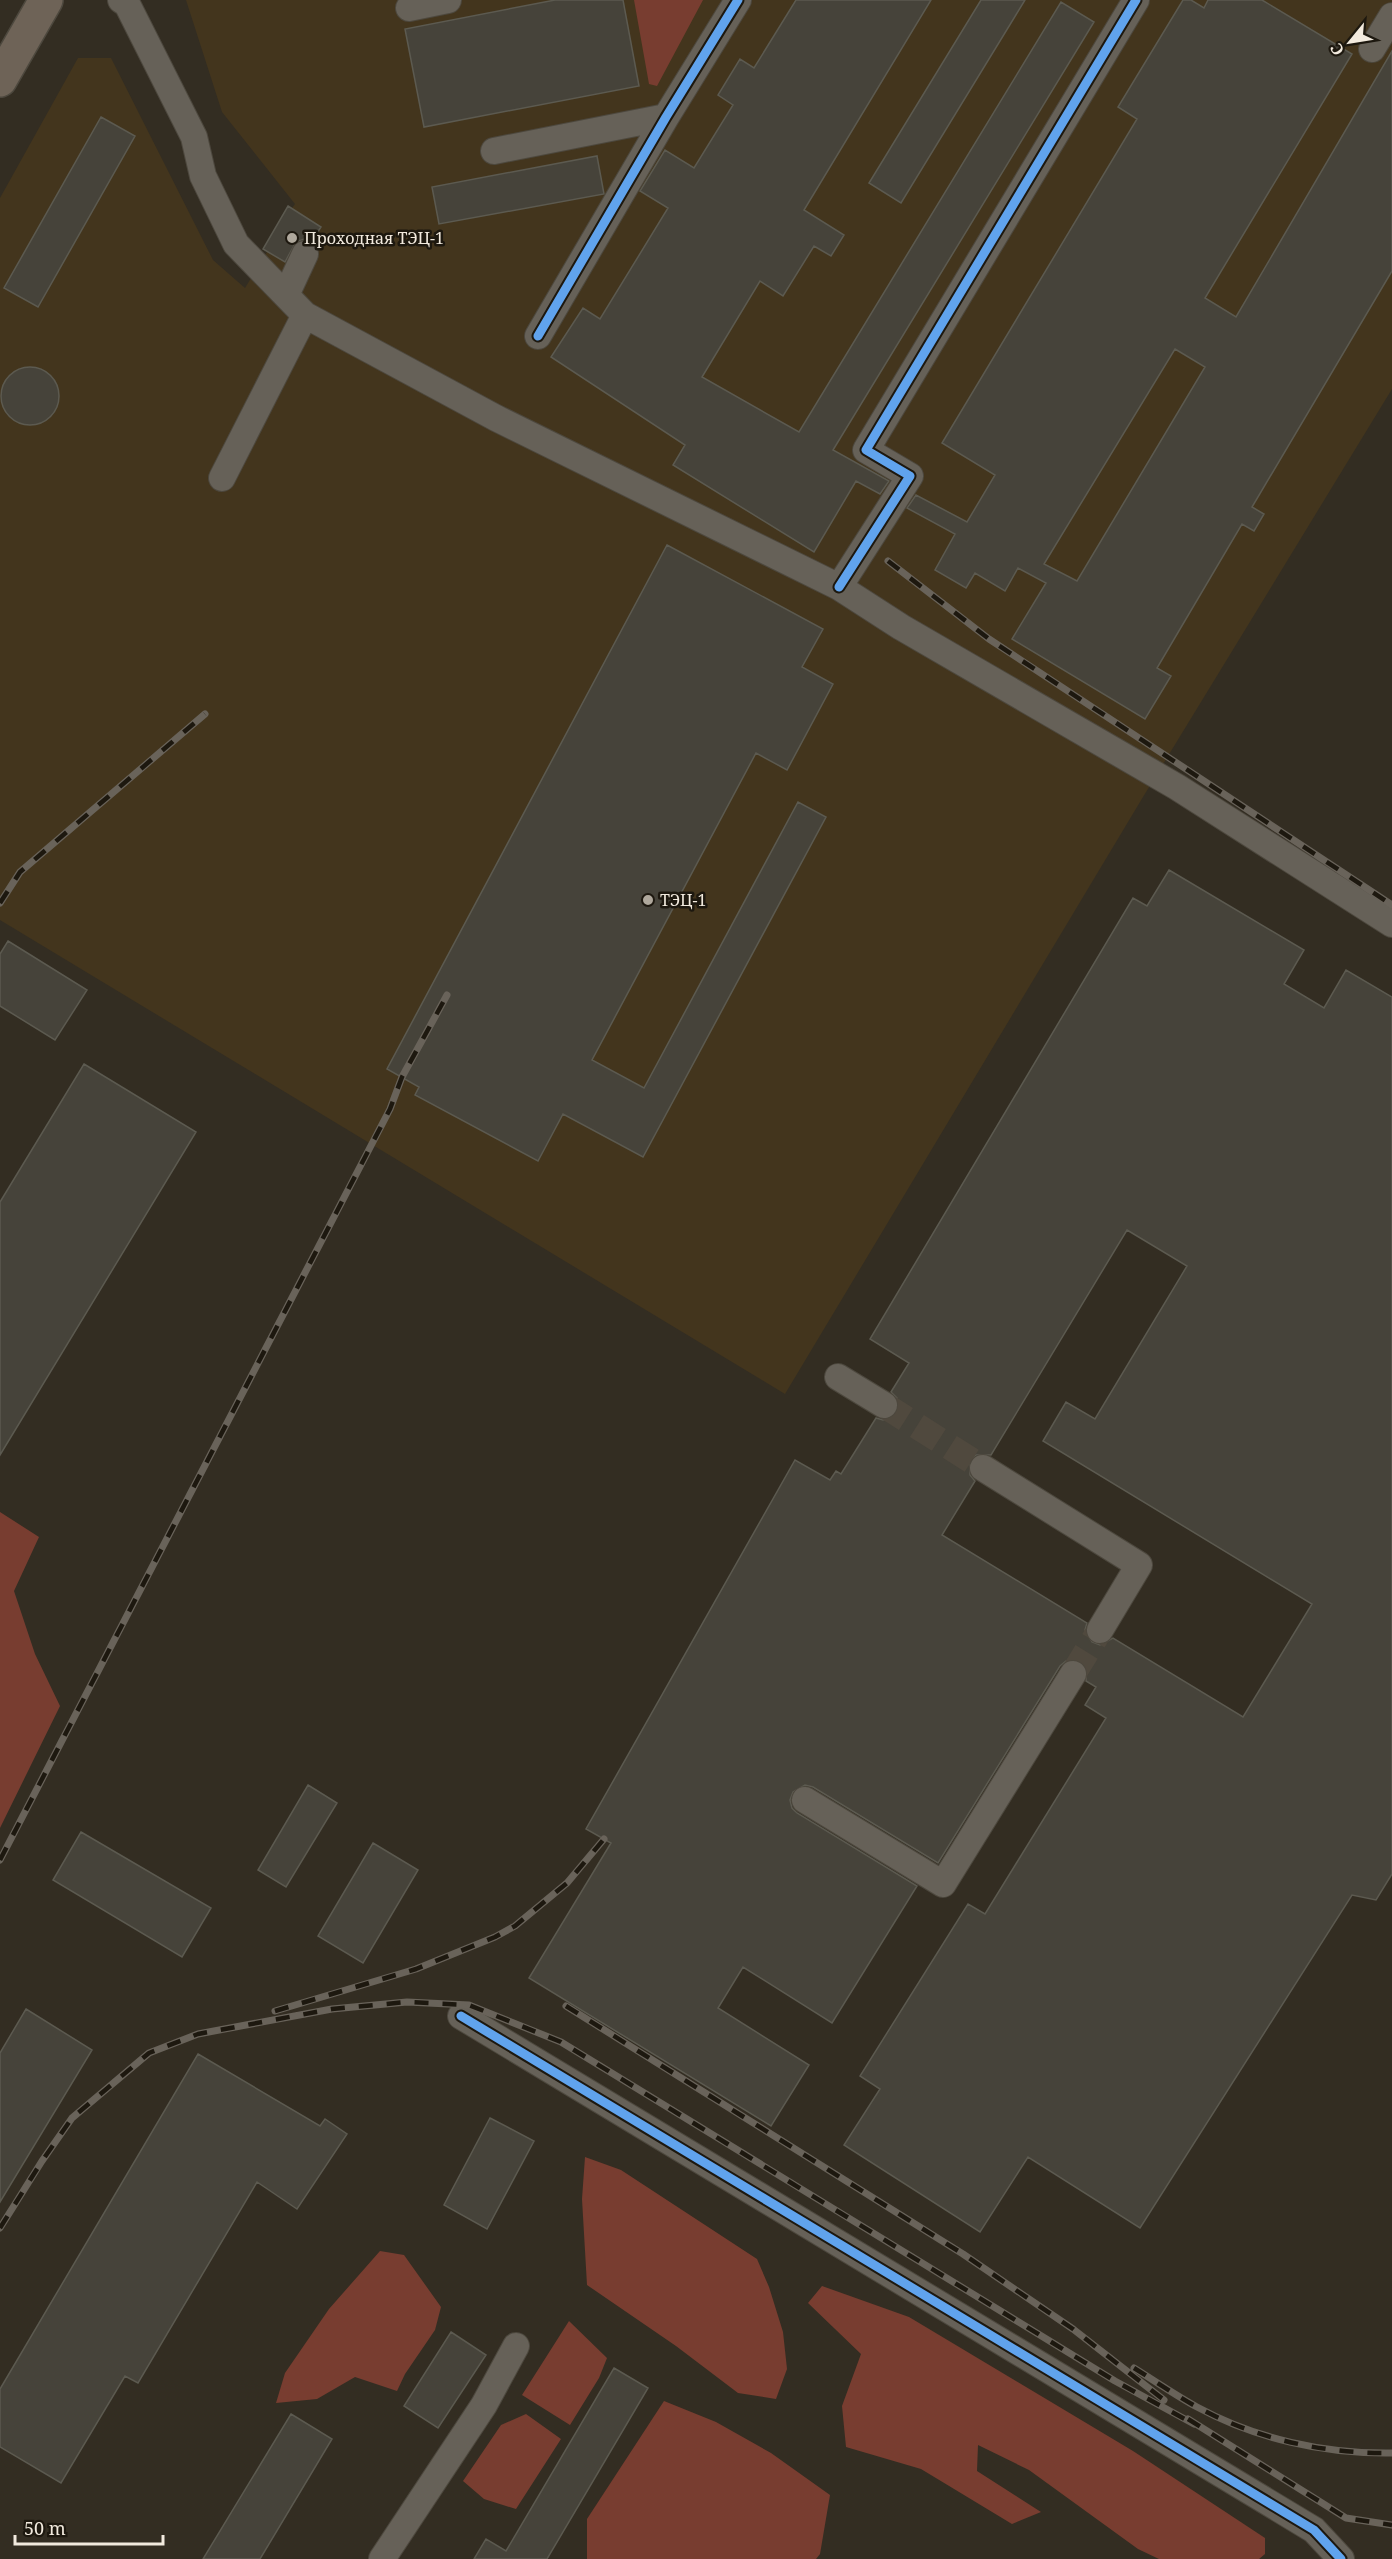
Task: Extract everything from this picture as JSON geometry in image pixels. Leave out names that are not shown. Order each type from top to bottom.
[{"type":"main road","points":[[0,80],[46,0]]},
{"type":"street","points":[[121,0],[127,4],[194,136],[203,176],[236,244],[306,315],[496,418],[839,587],[901,627],[1177,787],[1392,924]]},
{"type":"street","points":[[409,8],[448,0]]},
{"type":"street","points":[[538,336],[666,117],[738,0]]},
{"type":"street","points":[[839,587],[910,476],[866,450],[1136,0]]},
{"type":"street","points":[[1372,49],[1392,16]]},
{"type":"street","points":[[494,151],[666,117]]},
{"type":"street","points":[[286,296],[305,254]]},
{"type":"street","points":[[222,478],[306,315]]},
{"type":"street","points":[[838,1377],[884,1405]]},
{"type":"street","points":[[983,1468],[1139,1565],[1100,1630]]},
{"type":"street","points":[[805,1800],[943,1884],[1073,1674]]},
{"type":"street","points":[[461,2016],[1314,2530],[1341,2559]]},
{"type":"street","points":[[382,2559],[484,2405],[516,2346]]},
{"type":"shaded area","points":[[186,0],[1392,0],[1392,389],[1143,797],[785,1394],[0,920],[0,198],[78,58],[111,58],[213,260],[245,288],[267,252],[263,249],[295,204],[222,112]]},
{"type":"shaded area","points":[[634,0],[703,0],[657,86],[649,84]]},
{"type":"shaded area","points":[[0,1512],[39,1537],[14,1591],[35,1654],[60,1706],[0,1828]]},
{"type":"shaded area","points":[[585,2157],[621,2170],[757,2259],[769,2287],[783,2332],[787,2369],[776,2399],[738,2393],[676,2346],[587,2285],[582,2199]]},
{"type":"shaded area","points":[[380,2251],[404,2255],[441,2307],[435,2330],[405,2374],[397,2391],[355,2377],[317,2399],[276,2403],[285,2373],[329,2309]]},
{"type":"shaded area","points":[[822,2286],[909,2317],[1133,2451],[1265,2538],[1265,2554],[1259,2559],[1159,2559],[1138,2549],[1029,2470],[978,2445],[977,2471],[1041,2512],[1012,2524],[921,2469],[846,2447],[842,2406],[861,2354],[808,2303]]},
{"type":"shaded area","points":[[569,2321],[607,2358],[599,2378],[570,2425],[522,2395]]},
{"type":"shaded area","points":[[664,2401],[716,2422],[771,2453],[830,2495],[820,2554],[816,2559],[587,2559],[587,2519]]},
{"type":"shaded area","points":[[526,2414],[561,2439],[516,2509],[484,2499],[463,2481],[501,2425]]},
{"type":"building","points":[[555,0],[623,0],[639,86],[424,127],[405,29]]},
{"type":"building","points":[[796,0],[931,0],[804,210],[844,235],[831,256],[814,246],[783,296],[760,281],[702,377],[799,432],[1061,2],[1094,22],[833,450],[889,481],[880,494],[856,481],[814,552],[673,465],[685,445],[551,357],[583,308],[600,319],[668,208],[640,191],[665,150],[694,168],[733,105],[718,95],[740,59],[754,68]]},
{"type":"building","points":[[981,0],[1025,0],[901,203],[869,183]]},
{"type":"building","points":[[1183,0],[1191,0],[1204,8],[1208,0],[1262,0],[1352,54],[1205,298],[1236,317],[1392,51],[1392,271],[1252,507],[1264,514],[1254,531],[1242,524],[1157,668],[1171,676],[1145,719],[1012,639],[1046,583],[1018,568],[1005,591],[975,573],[966,588],[935,570],[955,534],[907,508],[916,495],[967,522],[995,475],[942,443],[1137,119],[1118,107]],"holes":[[[1175,349],[1205,367],[1077,581],[1044,564]]]},
{"type":"building","points":[[101,117],[135,136],[38,307],[4,288]]},
{"type":"building","points":[[597,156],[604,194],[439,224],[432,187]]},
{"type":"building","name":"Проходная ТЭЦ-1","points":[[288,206],[321,227],[312,241],[304,239],[296,242],[285,262],[263,249]]},
{"type":"building","points":[[24,367],[36,367],[51,375],[59,390],[59,402],[51,417],[36,425],[24,425],[9,417],[1,402],[1,390],[9,375]]},
{"type":"building","points":[[667,545],[823,629],[802,667],[833,684],[787,770],[756,753],[592,1060],[644,1088],[798,802],[826,817],[643,1157],[563,1114],[538,1161],[415,1095],[419,1087],[387,1069]]},
{"type":"building","points":[[1169,870],[1304,950],[1284,984],[1324,1008],[1346,970],[1392,997],[1392,1874],[1376,1900],[1352,1895],[1140,2228],[1028,2157],[980,2232],[844,2145],[880,2089],[860,2076],[968,1904],[985,1914],[1106,1718],[1085,1705],[1096,1687],[1086,1681],[1086,1667],[1080,1661],[1066,1661],[1060,1666],[938,1863],[813,1787],[805,1785],[793,1792],[790,1800],[792,1808],[797,1813],[917,1886],[832,2023],[743,1967],[718,2008],[809,2065],[771,2126],[529,1978],[611,1843],[586,1829],[795,1460],[830,1480],[836,1471],[841,1474],[876,1418],[883,1420],[891,1418],[897,1412],[897,1398],[891,1392],[909,1363],[870,1339],[1133,898],[1147,906]],"holes":[[[1127,1230],[1187,1266],[1095,1419],[1066,1402],[1043,1441],[1312,1604],[1243,1717],[1113,1638],[1100,1645],[1092,1642],[1085,1630],[1087,1623],[942,1535],[975,1481],[970,1475],[970,1461],[976,1455],[991,1455]]]},
{"type":"building","points":[[8,941],[87,990],[55,1040],[0,1006],[0,954]]},
{"type":"building","points":[[84,1064],[196,1132],[0,1455],[0,1202]]},
{"type":"building","points":[[308,1785],[337,1803],[286,1887],[258,1870]]},
{"type":"building","points":[[81,1832],[211,1908],[182,1957],[53,1880]]},
{"type":"building","points":[[373,1843],[418,1870],[363,1963],[318,1936]]},
{"type":"building","points":[[26,2009],[92,2050],[0,2202],[0,2053]]},
{"type":"building","points":[[198,2054],[320,2126],[325,2119],[347,2134],[297,2209],[257,2182],[138,2383],[125,2376],[61,2483],[0,2447],[0,2389]]},
{"type":"building","points":[[490,2118],[534,2141],[487,2229],[444,2205]]},
{"type":"building","points":[[451,2332],[486,2355],[438,2428],[404,2406]]},
{"type":"building","points":[[614,2368],[648,2388],[547,2559],[474,2559],[486,2539],[506,2551]]},
{"type":"building","points":[[291,2414],[332,2439],[260,2559],[203,2559]]},
{"type":"tunnel","points":[[884,1405],[983,1468]]},
{"type":"tunnel","points":[[1073,1674],[1100,1630]]},
{"type":"railway","points":[[888,561],[989,639],[1392,905]]},
{"type":"railway","points":[[0,903],[20,872],[205,714]]},
{"type":"railway","points":[[0,1860],[390,1109],[402,1077],[447,995]]},
{"type":"railway","points":[[275,2011],[416,1969],[495,1937],[515,1926],[567,1883],[604,1839]]},
{"type":"railway","points":[[0,2228],[72,2118],[149,2053],[198,2034],[332,2009],[407,2002],[469,2005],[561,2042],[1115,2381],[1194,2424]]},
{"type":"railway","points":[[566,2006],[963,2254],[1073,2329],[1164,2400]]},
{"type":"railway","points":[[1134,2368],[1197,2407],[1267,2436],[1341,2451],[1392,2453]]},
{"type":"railway","points":[[1188,2419],[1346,2518],[1392,2525]]},
{"type":"cycle path","points":[[538,336],[666,117],[738,0]]},
{"type":"cycle path","points":[[839,587],[910,476],[866,450],[1136,0]]},
{"type":"cycle path","points":[[461,2016],[1314,2530],[1341,2559]]},
{"type":"place","name":"Проходная ТЭЦ-1","points":[[292,238]]},
{"type":"place","name":"ТЭЦ-1","points":[[648,900]]}]
